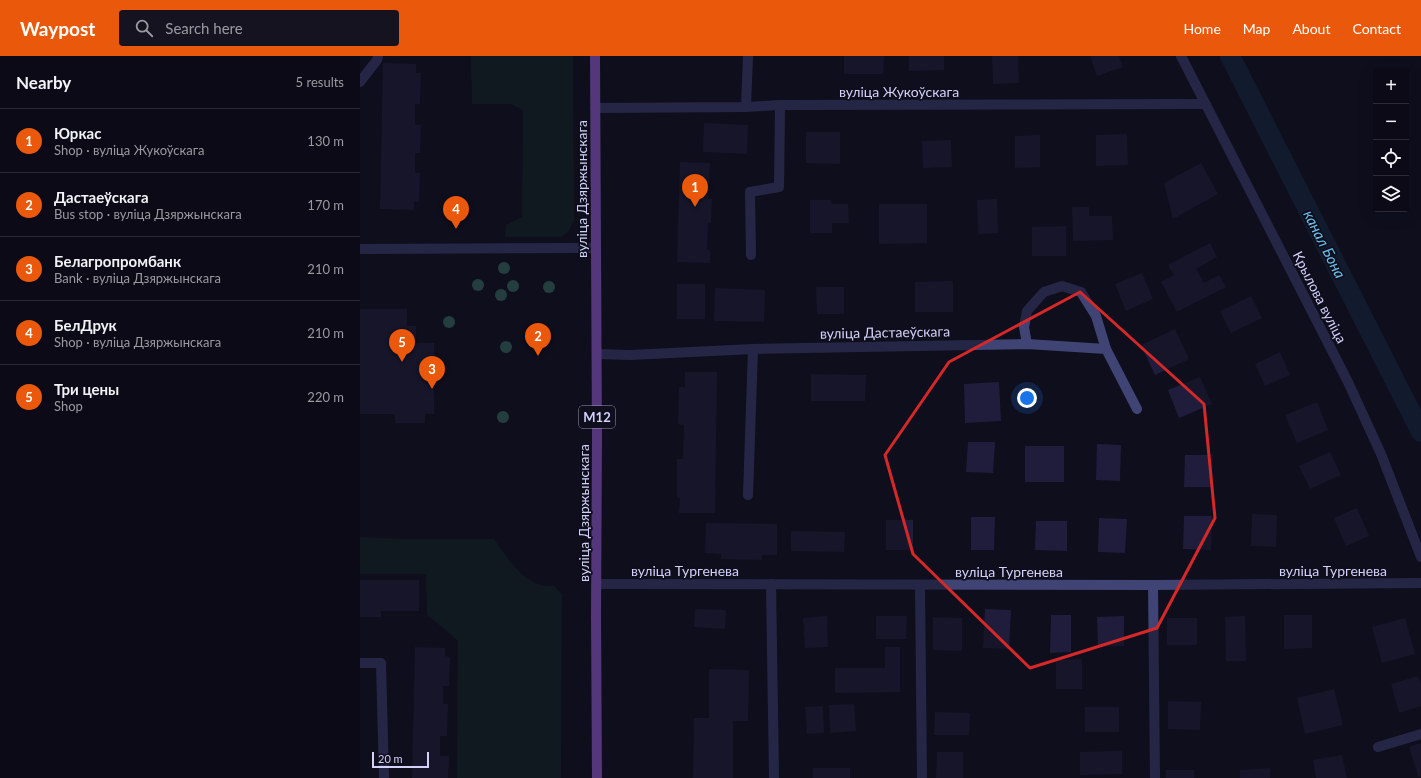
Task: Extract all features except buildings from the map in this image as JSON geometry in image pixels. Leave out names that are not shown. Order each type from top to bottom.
[{"type":"main road","name":"вуліца Дзяржынскага","points":[[595,56],[597,778]]},
{"type":"street","points":[[360,82],[377,60],[378,56]]},
{"type":"street","points":[[746,107],[748,56]]},
{"type":"street","name":"Крылова вуліца","points":[[1181,56],[1204,104],[1348,382],[1381,454],[1421,557]]},
{"type":"street","name":"вуліца Жукоўскага","points":[[595,108],[746,107],[780,105],[1204,104]]},
{"type":"street","points":[[751,255],[750,192],[779,186],[780,105]]},
{"type":"street","points":[[360,248],[596,248]]},
{"type":"street","points":[[1027,344],[1024,327],[1027,311],[1044,292],[1062,286],[1081,292],[1096,316],[1106,349],[1137,409]]},
{"type":"street","name":"вуліца Дастаеўскага","points":[[597,354],[630,355],[753,349],[1027,344],[1106,349]]},
{"type":"street","points":[[748,495],[753,349]]},
{"type":"street","name":"вуліца Тургенева","points":[[597,584],[1153,585],[1421,583]]},
{"type":"street","points":[[771,584],[774,778]]},
{"type":"street","points":[[920,585],[922,778]]},
{"type":"street","points":[[1153,585],[1155,778]]},
{"type":"street","points":[[360,663],[381,663],[384,778]]},
{"type":"street","points":[[1378,747],[1421,734]]},
{"type":"highlighted area","points":[[1080,292],[1204,404],[1215,518],[1157,628],[1030,668],[913,554],[885,455],[949,362]]},
{"type":"green space","points":[[471,56],[573,56],[574,221],[568,232],[561,237],[505,237],[506,225],[522,217],[523,110],[511,104],[472,104]]},
{"type":"green space","points":[[360,537],[404,539],[494,539],[503,553],[526,578],[541,585],[554,586],[562,594],[561,778],[457,778],[458,641],[427,615],[426,574],[360,574]]},
{"type":"waterway","name":"канал Бона","points":[[1230,56],[1421,432]]},
{"type":"place","name":"Юркас","points":[[695,207]]},
{"type":"place","name":"БелДрук","points":[[456,229]]},
{"type":"place","name":"Дастаеўскага","points":[[538,356]]},
{"type":"place","name":"Три цены","points":[[402,362]]},
{"type":"place","name":"Белагропромбанк","points":[[432,389]]}]
